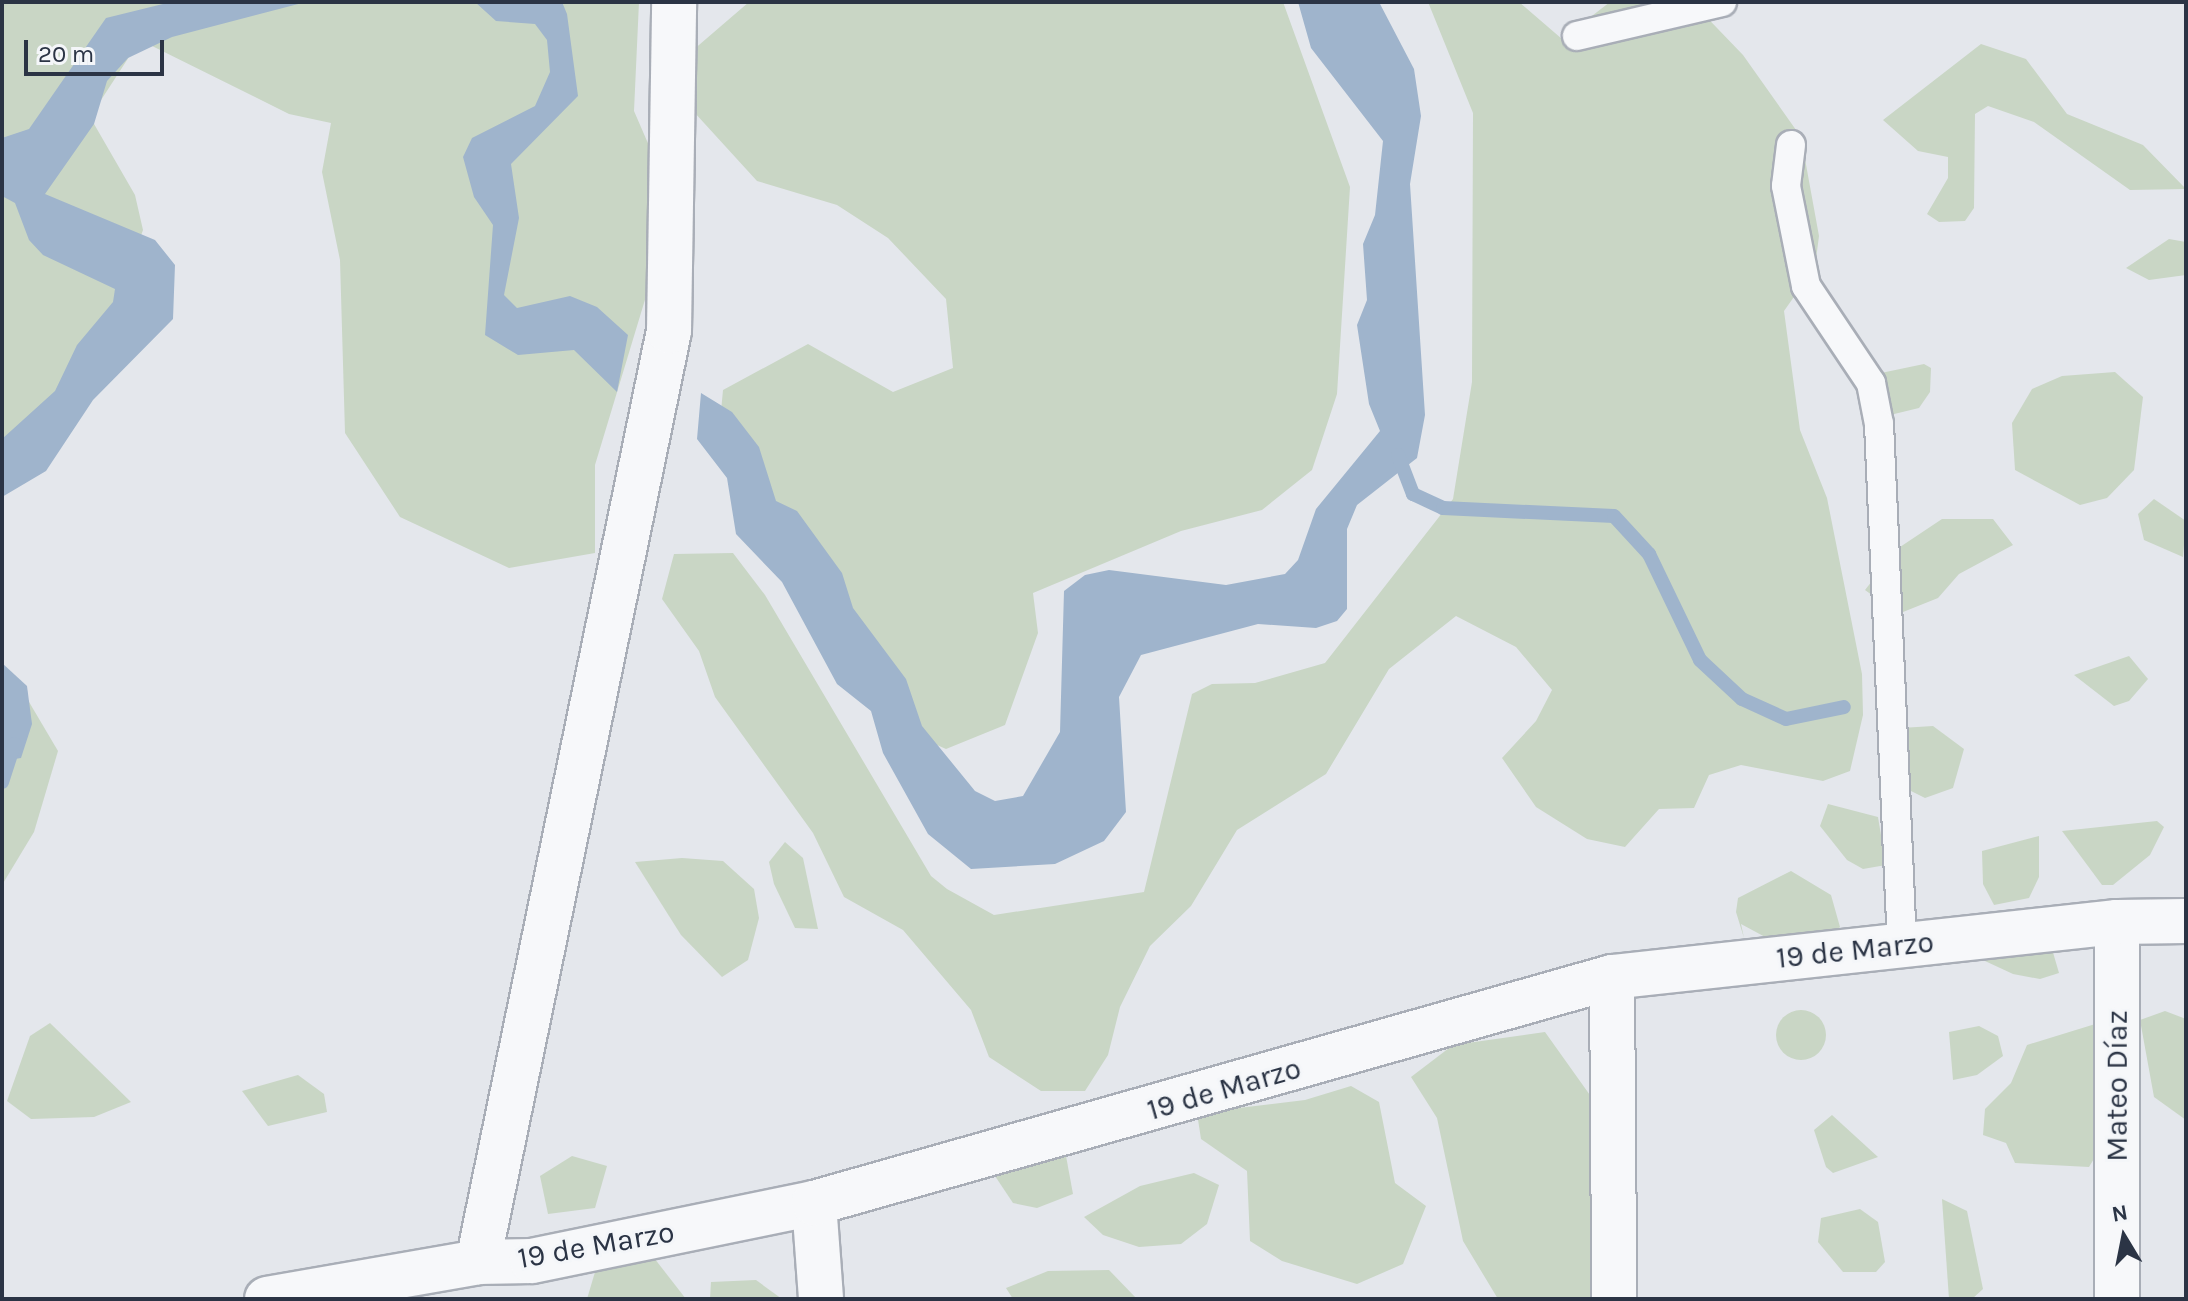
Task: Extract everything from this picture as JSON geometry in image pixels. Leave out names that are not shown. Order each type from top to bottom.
[{"type":"street","points":[[478,1262],[643,437],[669,331],[674,2]]},
{"type":"street","name":"19 de Marzo","points":[[267,1299],[478,1262],[532,1261],[814,1203],[1612,977],[2117,922],[2186,921]]},
{"type":"street","name":"Mateo Díaz","points":[[2117,922],[2117,1299]]},
{"type":"street","points":[[1612,977],[1614,1299]]},
{"type":"street","points":[[814,1203],[821,1299]]},
{"type":"lane","points":[[1577,36],[1722,2]]},
{"type":"lane","points":[[1791,145],[1786,186],[1806,286],[1871,383],[1879,424],[1902,945]]},
{"type":"green space","points":[[2,2],[639,2],[634,111],[663,178],[670,217],[595,465],[595,553],[509,568],[400,517],[345,433],[340,260],[322,172],[331,123],[289,114],[140,40],[90,117],[135,195],[143,230],[76,417],[2,468]]},
{"type":"green space","points":[[749,2],[1283,2],[1350,187],[1337,394],[1312,470],[1262,510],[1181,531],[1033,593],[1038,633],[1005,725],[946,749],[928,741],[870,633],[780,519],[720,422],[723,390],[808,344],[893,392],[953,368],[946,299],[888,238],[837,205],[757,181],[694,112],[692,51]]},
{"type":"green space","points":[[1428,2],[1519,2],[1562,39],[1610,2],[1692,2],[1743,55],[1801,137],[1819,236],[1815,267],[1784,311],[1800,430],[1827,498],[1862,674],[1863,715],[1850,771],[1823,781],[1741,765],[1709,775],[1694,808],[1659,809],[1625,847],[1587,839],[1536,807],[1502,758],[1536,721],[1552,690],[1516,647],[1456,616],[1389,669],[1326,774],[1237,830],[1191,906],[1150,946],[1120,1007],[1108,1055],[1085,1091],[1041,1091],[989,1057],[971,1010],[903,930],[844,897],[813,833],[715,697],[699,651],[662,599],[674,554],[733,553],[765,595],[931,876],[947,889],[994,915],[1144,892],[1192,694],[1212,684],[1255,683],[1325,663],[1453,499],[1472,382],[1473,113]]},
{"type":"green space","points":[[1981,44],[2026,59],[2067,114],[2143,145],[2186,189],[2130,190],[2034,122],[1988,106],[1975,114],[1974,208],[1965,221],[1939,222],[1927,214],[1948,178],[1948,157],[1918,151],[1883,120]]},
{"type":"green space","points":[[2169,239],[2186,242],[2186,275],[2149,280],[2126,268]]},
{"type":"green space","points":[[1924,364],[1931,368],[1930,392],[1919,408],[1890,415],[1881,373]]},
{"type":"green space","points":[[2115,372],[2143,397],[2134,470],[2107,498],[2080,505],[2015,470],[2012,423],[2032,389],[2062,376]]},
{"type":"green space","points":[[2154,499],[2186,521],[2183,557],[2144,540],[2138,514]]},
{"type":"green space","points":[[1942,519],[1993,519],[2013,545],[1959,574],[1938,598],[1898,614],[1865,590],[1897,549]]},
{"type":"green space","points":[[2129,656],[2148,679],[2129,701],[2114,706],[2074,675]]},
{"type":"green space","points":[[2,674],[19,685],[58,751],[34,832],[2,885]]},
{"type":"green space","points":[[1933,726],[1964,749],[1953,788],[1925,798],[1899,785],[1901,728]]},
{"type":"green space","points":[[1828,804],[1878,817],[1886,865],[1863,869],[1847,860],[1820,826]]},
{"type":"green space","points":[[2157,821],[2164,827],[2150,855],[2113,885],[2102,885],[2062,831]]},
{"type":"green space","points":[[2039,836],[2039,877],[2029,898],[1994,905],[1983,884],[1982,851]]},
{"type":"green space","points":[[785,842],[803,858],[818,929],[795,928],[774,884],[769,862]]},
{"type":"green space","points":[[682,858],[723,861],[754,889],[759,918],[748,960],[722,977],[681,935],[635,862]]},
{"type":"green space","points":[[1791,871],[1831,895],[1840,927],[1823,943],[1767,938],[1741,924],[1744,938],[1736,912],[1738,898]]},
{"type":"green space","points":[[1977,943],[2052,949],[2059,973],[2040,979],[2013,974],[1985,961]]},
{"type":"green space","points":[[1801,1010],[1819,1017],[1826,1035],[1819,1053],[1801,1060],[1783,1053],[1776,1035],[1783,1017]]},
{"type":"green space","points":[[2165,1011],[2186,1019],[2186,1120],[2154,1097],[2140,1020]]},
{"type":"green space","points":[[2105,1021],[2127,1104],[2089,1167],[2015,1163],[2006,1143],[1983,1135],[1985,1109],[2011,1083],[2027,1045]]},
{"type":"green space","points":[[50,1023],[131,1102],[94,1117],[31,1119],[7,1101],[30,1036]]},
{"type":"green space","points":[[1979,1026],[1998,1036],[2003,1056],[1977,1075],[1953,1080],[1949,1032]]},
{"type":"green space","points":[[1545,1032],[1597,1105],[1593,1299],[1498,1299],[1463,1241],[1437,1118],[1411,1077],[1453,1045]]},
{"type":"green space","points":[[298,1075],[324,1094],[327,1112],[268,1126],[242,1091]]},
{"type":"green space","points":[[1351,1086],[1379,1102],[1395,1183],[1426,1206],[1403,1264],[1357,1284],[1282,1261],[1250,1241],[1247,1171],[1201,1139],[1197,1113],[1305,1100]]},
{"type":"green space","points":[[1832,1115],[1878,1157],[1833,1173],[1826,1167],[1814,1130]]},
{"type":"green space","points":[[1024,1134],[1066,1156],[1073,1194],[1037,1208],[1013,1203],[991,1170]]},
{"type":"green space","points":[[572,1156],[607,1166],[595,1208],[548,1214],[540,1176]]},
{"type":"green space","points":[[1194,1173],[1219,1185],[1207,1224],[1181,1244],[1139,1247],[1103,1235],[1084,1217],[1140,1186]]},
{"type":"green space","points":[[1942,1199],[1967,1211],[1983,1289],[1972,1299],[1949,1299]]},
{"type":"green space","points":[[1860,1209],[1878,1222],[1885,1262],[1876,1272],[1843,1272],[1818,1242],[1821,1218]]},
{"type":"green space","points":[[651,1254],[686,1299],[587,1299],[595,1272]]},
{"type":"green space","points":[[1109,1270],[1137,1299],[1013,1299],[1006,1288],[1048,1271]]},
{"type":"green space","points":[[756,1280],[782,1299],[710,1299],[711,1282]]},
{"type":"water","points":[[171,2],[306,2],[172,37],[128,58],[107,81],[94,124],[45,194],[155,240],[175,265],[173,319],[93,400],[46,471],[2,497],[2,439],[55,391],[77,345],[113,302],[115,289],[43,255],[29,240],[15,203],[2,196],[2,138],[29,129],[106,18]]},
{"type":"water","points":[[475,2],[562,2],[567,14],[578,96],[511,164],[519,218],[504,295],[517,308],[570,296],[597,307],[628,335],[617,392],[574,350],[518,355],[485,335],[493,225],[474,197],[463,157],[472,138],[535,106],[550,72],[547,40],[535,24],[496,21]]},
{"type":"water","points":[[1298,2],[1379,2],[1414,69],[1421,116],[1410,184],[1425,415],[1417,458],[1357,505],[1347,529],[1347,609],[1337,621],[1316,628],[1258,624],[1141,655],[1119,697],[1126,812],[1104,841],[1055,864],[971,869],[928,834],[883,753],[871,711],[837,684],[782,582],[736,534],[727,478],[697,439],[701,393],[732,412],[759,447],[776,501],[797,511],[842,573],[853,608],[906,679],[922,726],[975,791],[995,801],[1023,796],[1060,732],[1064,591],[1085,575],[1109,570],[1226,585],[1285,574],[1298,560],[1316,509],[1380,431],[1369,404],[1357,325],[1367,300],[1363,244],[1375,215],[1383,141],[1311,48]]},
{"type":"water","points":[[2,663],[27,686],[32,724],[21,758],[2,761]]},
{"type":"waterway","points":[[1398,455],[1413,494],[1443,508],[1614,516],[1649,554],[1700,660],[1742,699],[1786,719],[1844,707]]},
{"type":"waterway","points":[[2,782],[14,744]]}]
